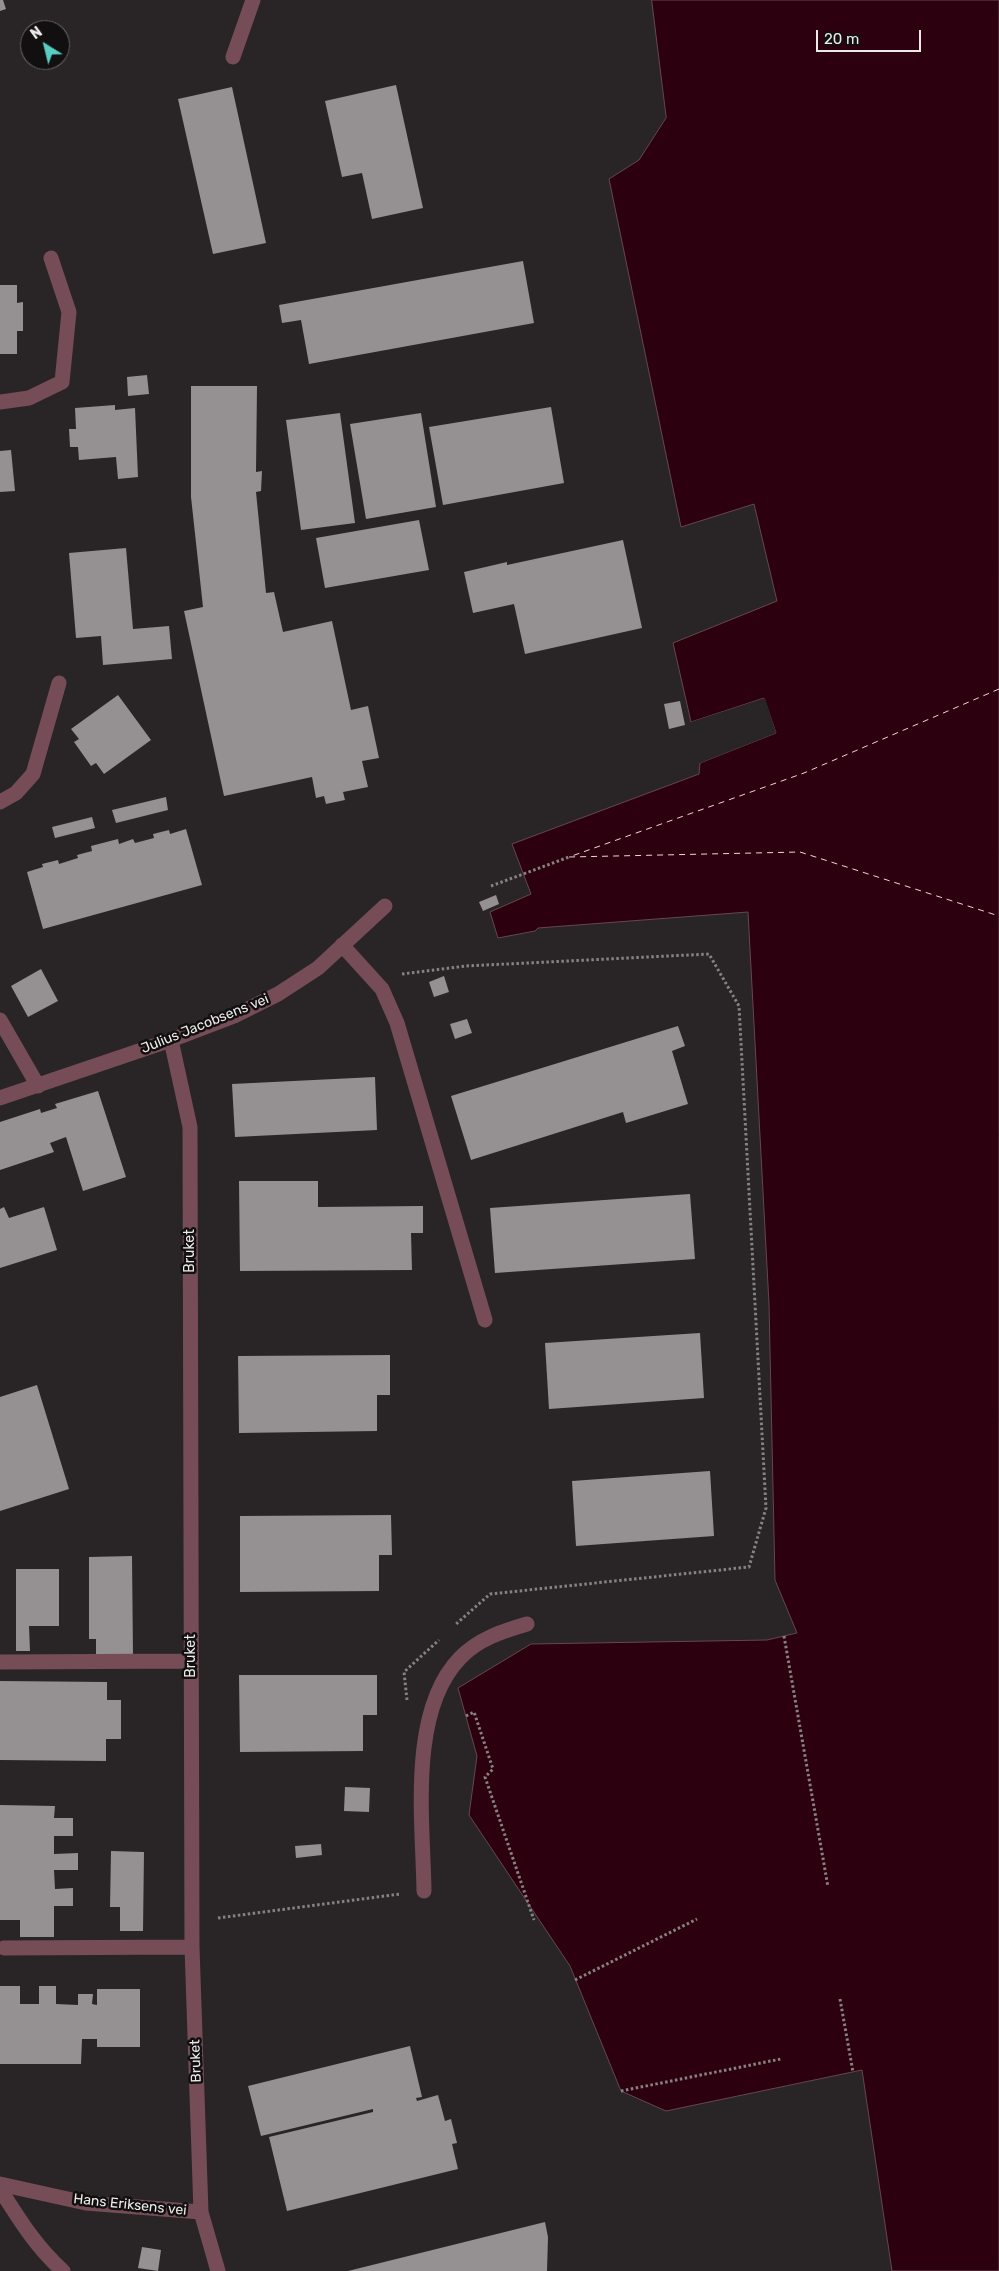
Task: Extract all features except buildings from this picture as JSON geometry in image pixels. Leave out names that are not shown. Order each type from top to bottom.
[{"type":"street","points":[[232,57],[253,0]]},
{"type":"street","points":[[0,402],[29,398],[62,382],[69,312],[51,258]]},
{"type":"street","points":[[0,802],[16,793],[33,774],[59,683]]},
{"type":"street","name":"Julius Jacobsens vei","points":[[0,1098],[171,1040],[234,1016],[278,994],[318,968],[385,906]]},
{"type":"street","points":[[342,945],[382,989],[397,1023],[485,1320]]},
{"type":"street","points":[[0,1020],[38,1086]]},
{"type":"street","name":"Bruket","points":[[171,1040],[190,1127],[192,1947],[201,2212],[218,2271]]},
{"type":"street","points":[[424,1891],[421,1777],[434,1698],[445,1676],[461,1657],[482,1641],[502,1631],[527,1624]]},
{"type":"street","points":[[0,1662],[190,1661]]},
{"type":"street","points":[[4,1948],[192,1947]]},
{"type":"street","name":"Hans Eriksens vei","points":[[0,2184],[86,2203],[201,2212]]},
{"type":"street","points":[[0,2189],[32,2239],[44,2254],[63,2271]]},
{"type":"path","points":[[491,886],[569,857]]},
{"type":"path","points":[[372,977],[466,966],[709,954],[739,1006],[766,1508],[749,1567],[490,1594],[454,1626]]},
{"type":"path","points":[[784,1636],[828,1887]]},
{"type":"path","points":[[407,1701],[404,1672],[440,1639]]},
{"type":"path","points":[[466,1716],[474,1712],[493,1769],[485,1777],[534,1920]]},
{"type":"path","points":[[192,1922],[424,1891]]},
{"type":"path","points":[[575,1980],[697,1919]]},
{"type":"path","points":[[840,1999],[853,2072]]},
{"type":"path","points":[[621,2091],[781,2058]]},
{"type":"shaded area","points":[[652,0],[999,0],[999,2271],[892,2271],[862,2070],[666,2111],[621,2091],[570,1966],[469,1815],[477,1756],[458,1688],[531,1644],[767,1640],[797,1633],[775,1580],[769,1304],[748,912],[538,928],[535,931],[498,938],[490,912],[531,894],[512,844],[699,774],[700,763],[776,733],[764,698],[691,722],[673,643],[777,601],[754,504],[681,527],[609,179],[639,160],[666,118]]},
{"type":"pier","points":[[765,698],[776,733],[700,763],[699,760],[773,731],[763,701],[692,725],[691,722]]},
{"type":"ferry route","points":[[999,689],[804,773],[569,857],[800,852],[999,916]]}]
